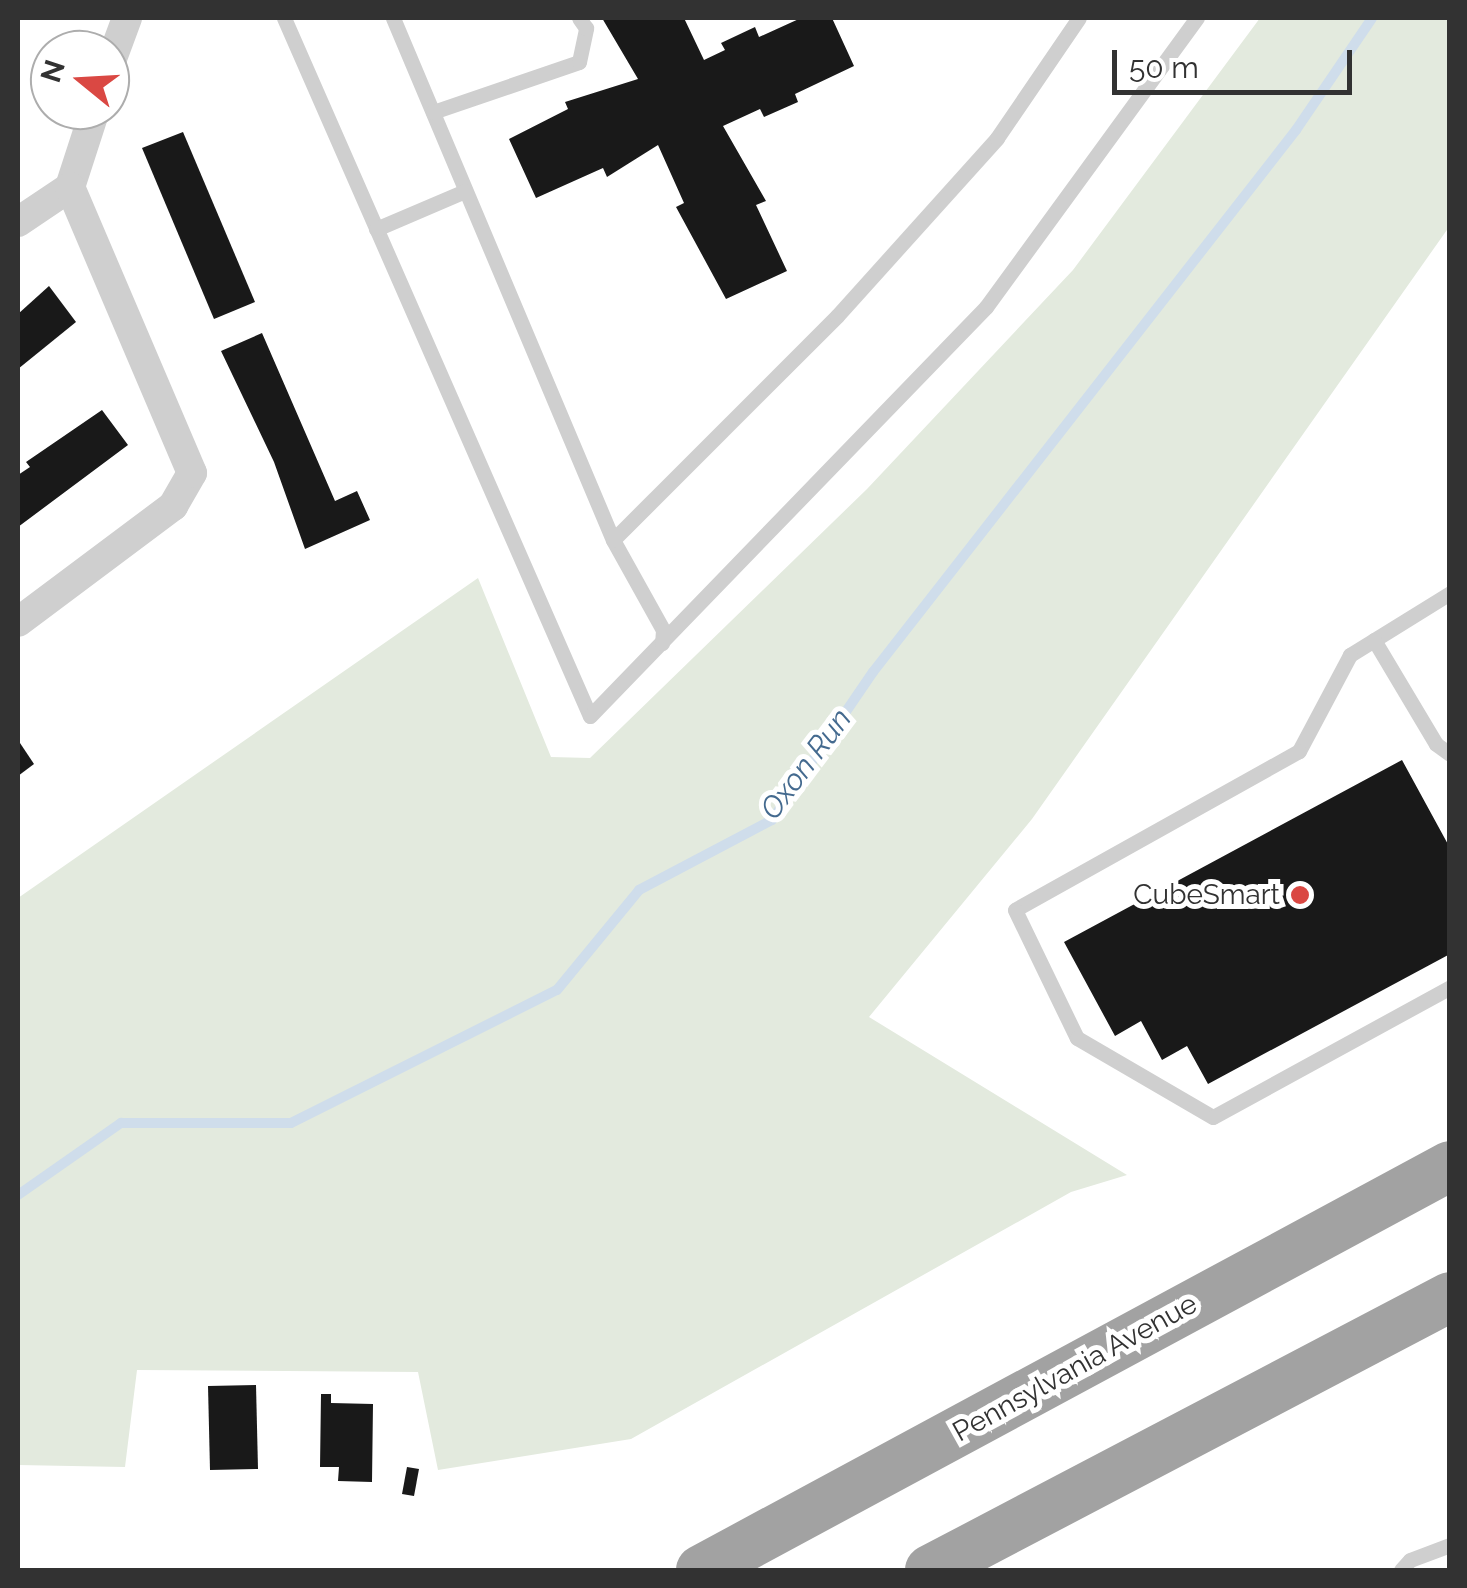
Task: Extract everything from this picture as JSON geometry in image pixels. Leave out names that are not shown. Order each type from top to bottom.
[{"type":"highway","name":"Pennsylvania Avenue","points":[[701,1570],[1450,1166]]},
{"type":"highway","points":[[930,1570],[1450,1296]]},
{"type":"street","points":[[18,222],[70,186],[88,130]]},
{"type":"street","points":[[18,622],[173,506],[192,473],[70,186]]},
{"type":"lane","points":[[284,18],[590,716],[986,307],[1197,18]]},
{"type":"lane","points":[[393,18],[613,540],[663,630],[662,643]]},
{"type":"lane","points":[[433,112],[580,62],[586,28],[579,18]]},
{"type":"lane","points":[[613,540],[823,330],[997,138],[1078,18]]},
{"type":"lane","points":[[376,229],[466,191]]},
{"type":"lane","points":[[1450,593],[1350,655],[1299,751],[1016,910],[1077,1038],[1213,1118],[1450,988]]},
{"type":"lane","points":[[1374,640],[1436,744],[1450,754]]},
{"type":"lane","points":[[1401,1570],[1410,1560],[1450,1545]]},
{"type":"shaded area","points":[[1260,18],[1449,18],[1449,227],[1032,819],[869,1017],[1127,1175],[1071,1192],[631,1439],[438,1470],[418,1372],[137,1370],[125,1467],[18,1465],[18,898],[478,578],[551,757],[590,758],[867,489],[1073,270]]},
{"type":"building","points":[[602,18],[684,18],[704,60],[725,50],[721,43],[755,27],[759,37],[801,18],[832,18],[854,66],[795,94],[798,102],[764,117],[760,109],[723,126],[766,201],[756,205],[787,271],[726,299],[676,207],[684,203],[658,145],[607,177],[603,168],[536,198],[509,139],[568,109],[565,102],[638,79]]},
{"type":"building","points":[[183,132],[255,302],[214,319],[142,148]]},
{"type":"building","points":[[49,286],[76,322],[18,369],[18,314]]},
{"type":"building","points":[[262,333],[335,501],[357,491],[370,520],[305,549],[274,462],[221,351]]},
{"type":"building","points":[[102,410],[128,445],[18,527],[18,475],[30,467],[26,462]]},
{"type":"building","points":[[18,740],[34,764],[18,776]]},
{"type":"building","name":"CubeSmart","points":[[1402,760],[1450,848],[1450,954],[1208,1084],[1187,1046],[1162,1060],[1141,1021],[1115,1036],[1064,942]]},
{"type":"building","points":[[256,1385],[258,1469],[210,1470],[208,1386]]},
{"type":"building","points":[[321,1394],[331,1394],[331,1403],[373,1404],[372,1482],[338,1481],[339,1467],[320,1467]]},
{"type":"building","points":[[407,1467],[419,1469],[414,1496],[402,1494]]},
{"type":"waterway","name":"Oxon Run","points":[[18,1195],[121,1123],[291,1123],[557,990],[639,890],[772,820],[873,672],[1296,130],[1372,18]]},
{"type":"place","name":"CubeSmart","points":[[1300,895]]}]
